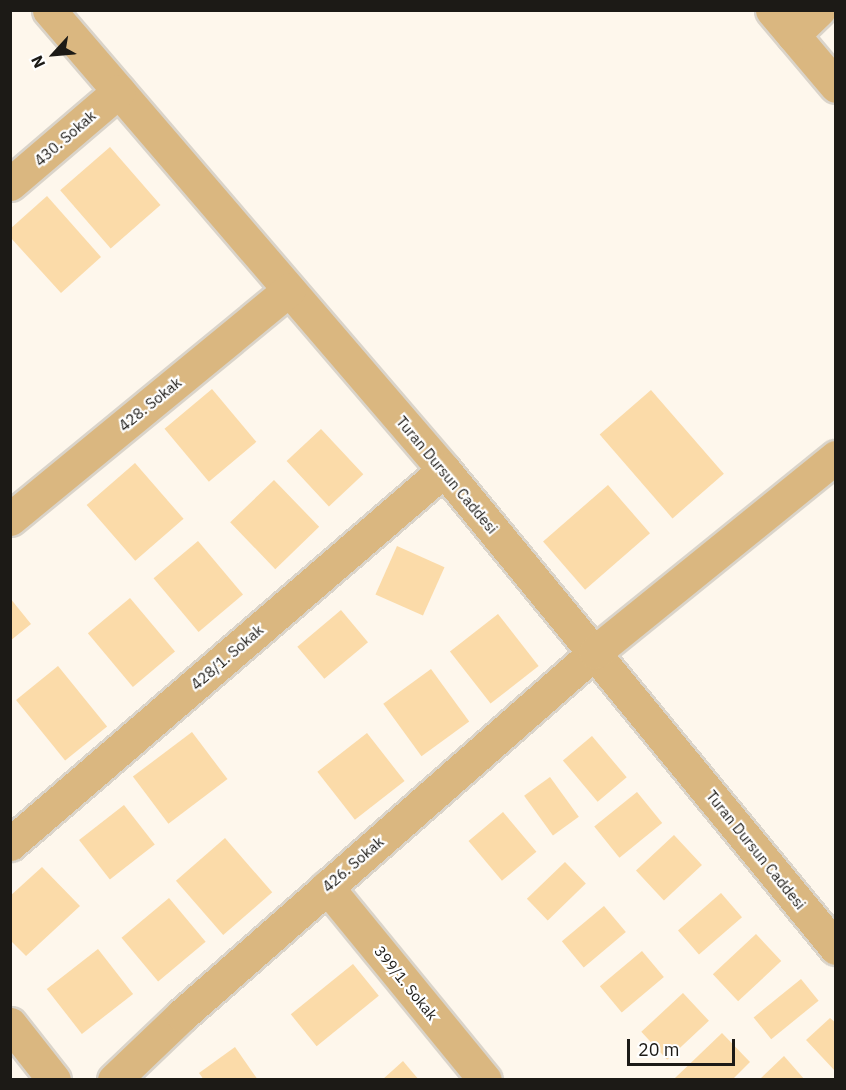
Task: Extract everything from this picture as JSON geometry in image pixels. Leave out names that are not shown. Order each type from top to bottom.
[{"type":"street","name":"Turan Dursun Caddesi","points":[[49,10],[444,470],[836,948]]},
{"type":"street","points":[[772,10],[836,86]]},
{"type":"street","points":[[793,35],[819,10]]},
{"type":"street","name":"430. Sokak","points":[[10,184],[119,91]]},
{"type":"street","name":"428. Sokak","points":[[10,519],[289,290]]},
{"type":"street","name":"426. Sokak","points":[[114,1080],[182,1015],[595,652],[836,457]]},
{"type":"street","name":"428/1. Sokak","points":[[10,843],[444,470]]},
{"type":"street","name":"399/1. Sokak","points":[[327,887],[485,1080]]},
{"type":"street","points":[[10,1024],[54,1080]]},
{"type":"building","points":[[110,147],[161,205],[111,248],[60,190]]},
{"type":"building","points":[[47,196],[101,257],[61,293],[10,237],[10,229]]},
{"type":"building","points":[[212,389],[256,442],[209,482],[165,429]]},
{"type":"building","points":[[651,390],[724,474],[673,518],[600,435]]},
{"type":"building","points":[[321,429],[363,474],[329,506],[287,461]]},
{"type":"building","points":[[135,463],[184,519],[135,561],[87,505]]},
{"type":"building","points":[[274,480],[319,527],[275,569],[230,522]]},
{"type":"building","points":[[608,485],[650,533],[585,590],[543,541]]},
{"type":"building","points":[[198,541],[243,595],[199,632],[154,578]]},
{"type":"building","points":[[397,546],[445,567],[423,616],[375,594]]},
{"type":"building","points":[[10,598],[31,624],[10,641]]},
{"type":"building","points":[[130,598],[175,652],[133,687],[88,633]]},
{"type":"building","points":[[341,610],[368,642],[324,679],[297,647]]},
{"type":"building","points":[[498,614],[539,666],[491,704],[450,652]]},
{"type":"building","points":[[58,666],[107,727],[65,761],[16,700]]},
{"type":"building","points":[[431,669],[469,722],[421,756],[383,704]]},
{"type":"building","points":[[192,732],[228,779],[168,824],[133,777]]},
{"type":"building","points":[[367,733],[405,781],[355,820],[317,772]]},
{"type":"building","points":[[592,736],[627,777],[598,802],[563,760]]},
{"type":"building","points":[[550,777],[579,817],[553,835],[524,796]]},
{"type":"building","points":[[637,792],[662,823],[619,858],[594,827]]},
{"type":"building","points":[[124,805],[155,844],[110,879],[79,840]]},
{"type":"building","points":[[503,812],[536,852],[502,881],[469,841]]},
{"type":"building","points":[[674,835],[702,865],[664,900],[636,870]]},
{"type":"building","points":[[225,838],[272,892],[223,935],[176,881]]},
{"type":"building","points":[[565,862],[586,884],[548,920],[527,899]]},
{"type":"building","points":[[42,867],[80,906],[26,956],[10,940],[10,896]]},
{"type":"building","points":[[721,893],[742,917],[699,955],[678,930]]},
{"type":"building","points":[[169,898],[206,942],[158,982],[122,938]]},
{"type":"building","points":[[604,906],[626,932],[584,967],[562,941]]},
{"type":"building","points":[[756,934],[781,961],[738,1001],[713,974]]},
{"type":"building","points":[[98,949],[133,994],[82,1034],[47,989]]},
{"type":"building","points":[[642,951],[664,977],[622,1012],[600,986]]},
{"type":"building","points":[[353,964],[379,996],[317,1046],[291,1014]]},
{"type":"building","points":[[801,979],[819,1001],[771,1039],[754,1017]]},
{"type":"building","points":[[683,993],[709,1021],[667,1060],[641,1032]]},
{"type":"building","points":[[830,1018],[836,1023],[836,1072],[806,1040]]},
{"type":"building","points":[[722,1033],[750,1062],[732,1080],[677,1080],[675,1078]]},
{"type":"building","points":[[235,1047],[258,1080],[204,1080],[199,1073]]},
{"type":"building","points":[[784,1056],[805,1080],[762,1080],[761,1078]]},
{"type":"building","points":[[403,1061],[419,1080],[382,1080]]}]
